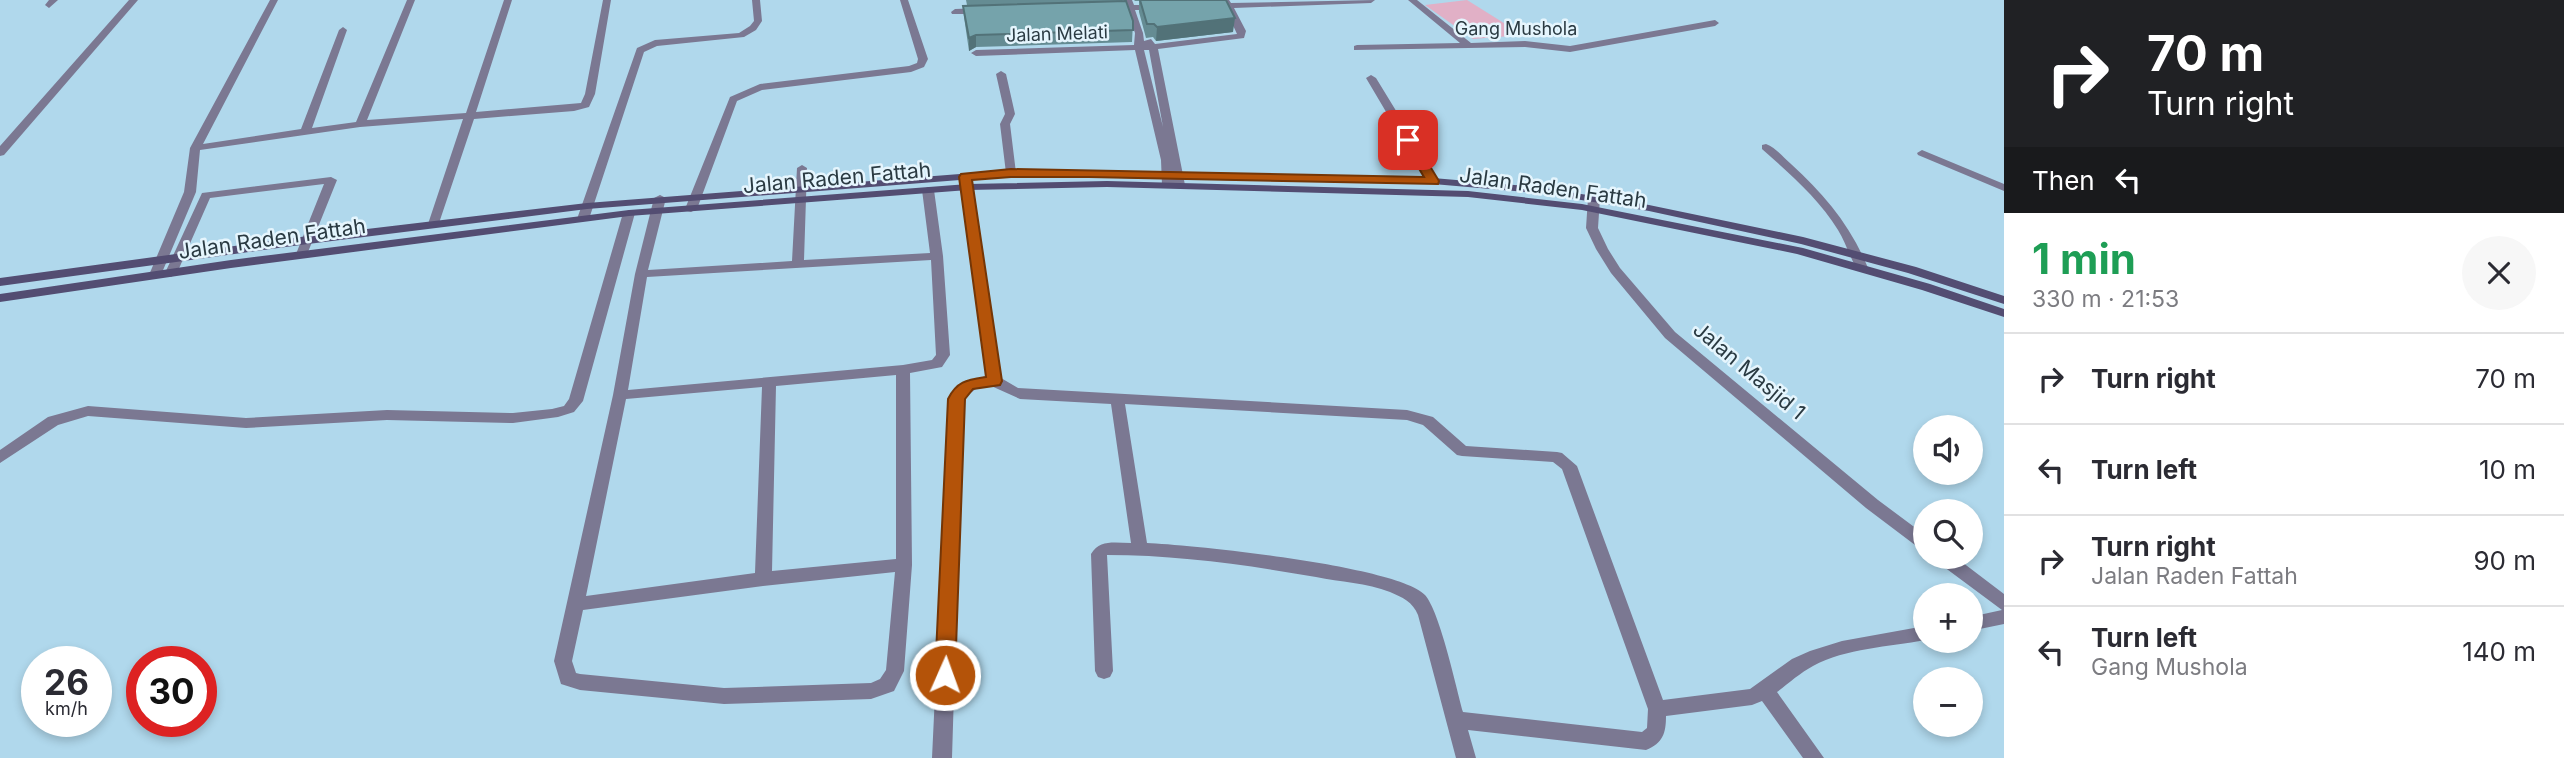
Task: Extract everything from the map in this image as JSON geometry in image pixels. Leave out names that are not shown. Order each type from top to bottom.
[{"type":"main road","name":"Jalan Raden Fattah","points":[[800,196],[928,190],[1011,173],[1468,194],[1594,204],[1752,229],[1859,262],[2004,313]]},
{"type":"main road","name":"Jalan Raden Fattah","points":[[0,298],[302,254],[657,211],[693,203],[967,182],[1047,184],[1174,180],[1433,181],[1538,190],[1594,204]]},
{"type":"main road","name":"Jalan Raden Fattah","points":[[0,282],[308,240],[587,206],[660,198],[693,203]]},
{"type":"main road","name":"Jalan Raden Fattah","points":[[1859,262],[2004,300]]},
{"type":"street","points":[[0,153],[134,0]]},
{"type":"street","points":[[155,275],[190,192],[195,148],[274,0]]},
{"type":"street","points":[[360,124],[411,0]]},
{"type":"street","points":[[434,224],[508,0]]},
{"type":"street","points":[[195,148],[360,124],[585,105],[590,94],[607,0]]},
{"type":"street","points":[[583,219],[640,50],[655,43],[741,35],[753,28],[758,21],[756,0]]},
{"type":"street","points":[[693,203],[733,99],[737,96],[760,87],[911,69],[921,65],[923,59],[904,0]]},
{"type":"street","points":[[1204,6],[1227,3],[1370,0]]},
{"type":"street","points":[[1412,0],[1470,46]]},
{"type":"street","name":"Jalan Melati","points":[[976,53],[1153,47],[1241,36],[1242,31],[1227,3]]},
{"type":"street","points":[[1129,4],[1139,33],[1139,47],[1174,180]]},
{"type":"street","points":[[1102,8],[1129,4],[1167,7]]},
{"type":"street","points":[[955,12],[995,11]]},
{"type":"street","name":"Gang Mushola","points":[[1357,48],[1525,44],[1581,48],[1716,23]]},
{"type":"street","points":[[306,131],[342,30]]},
{"type":"street","points":[[1139,33],[1153,47],[1174,180]]},
{"type":"street","points":[[1002,74],[1010,114],[1006,124],[1011,173]]},
{"type":"street","points":[[1371,78],[1433,181]]},
{"type":"street","points":[[1766,146],[1826,202],[1859,262]]},
{"type":"street","points":[[1922,153],[2004,188]]},
{"type":"street","points":[[798,263],[802,168]]},
{"type":"street","points":[[171,273],[206,195],[331,180],[302,254]]},
{"type":"street","points":[[967,182],[994,381]]},
{"type":"street","points":[[620,395],[903,370],[937,364],[943,355],[937,256],[928,190]]},
{"type":"street","points":[[660,198],[641,274],[620,395],[563,661],[568,678],[580,682],[724,696],[871,691],[887,685],[895,671],[904,565],[903,370]]},
{"type":"street","name":"Jalan Masjid 1","points":[[1594,204],[1592,228],[1615,270],[1670,335],[1871,504],[1913,535]]},
{"type":"street","points":[[0,458],[53,421],[88,411],[246,423],[387,415],[537,417],[569,408],[576,401],[629,213]]},
{"type":"street","points":[[641,274],[937,256]]},
{"type":"street","points":[[942,758],[956,399],[960,390],[969,385],[994,381],[1020,394],[1407,415],[1427,421],[1462,451],[1557,457],[1569,466],[1657,709],[1656,732],[1646,741],[1455,720]]},
{"type":"street","points":[[763,579],[769,382]]},
{"type":"street","points":[[1116,398],[1140,548]]},
{"type":"street","points":[[1104,671],[1099,554],[1103,549],[1140,548],[1271,563],[1370,580],[1419,599],[1427,615],[1466,758]]},
{"type":"street","points":[[575,604],[763,579],[904,565]]},
{"type":"street","points":[[1959,569],[2004,604]]},
{"type":"street","points":[[1983,621],[2004,617]]},
{"type":"street","points":[[1657,709],[1752,697],[1766,691],[1781,675],[1818,655],[1913,635]]},
{"type":"street","points":[[1766,691],[1814,758]]},
{"type":"shaded area","points":[[1467,0],[1523,35],[1473,39],[1425,5]]},
{"type":"building","points":[[1140,0],[1226,0],[1235,18],[1157,27],[1147,24]]},
{"type":"building","points":[[1126,1],[1133,21],[1133,30],[976,35],[969,38],[963,6]]},
{"type":"route","points":[[945,675],[956,399],[960,390],[969,385],[994,381],[966,177],[1011,173],[1167,174],[1433,181],[1408,140]]}]
